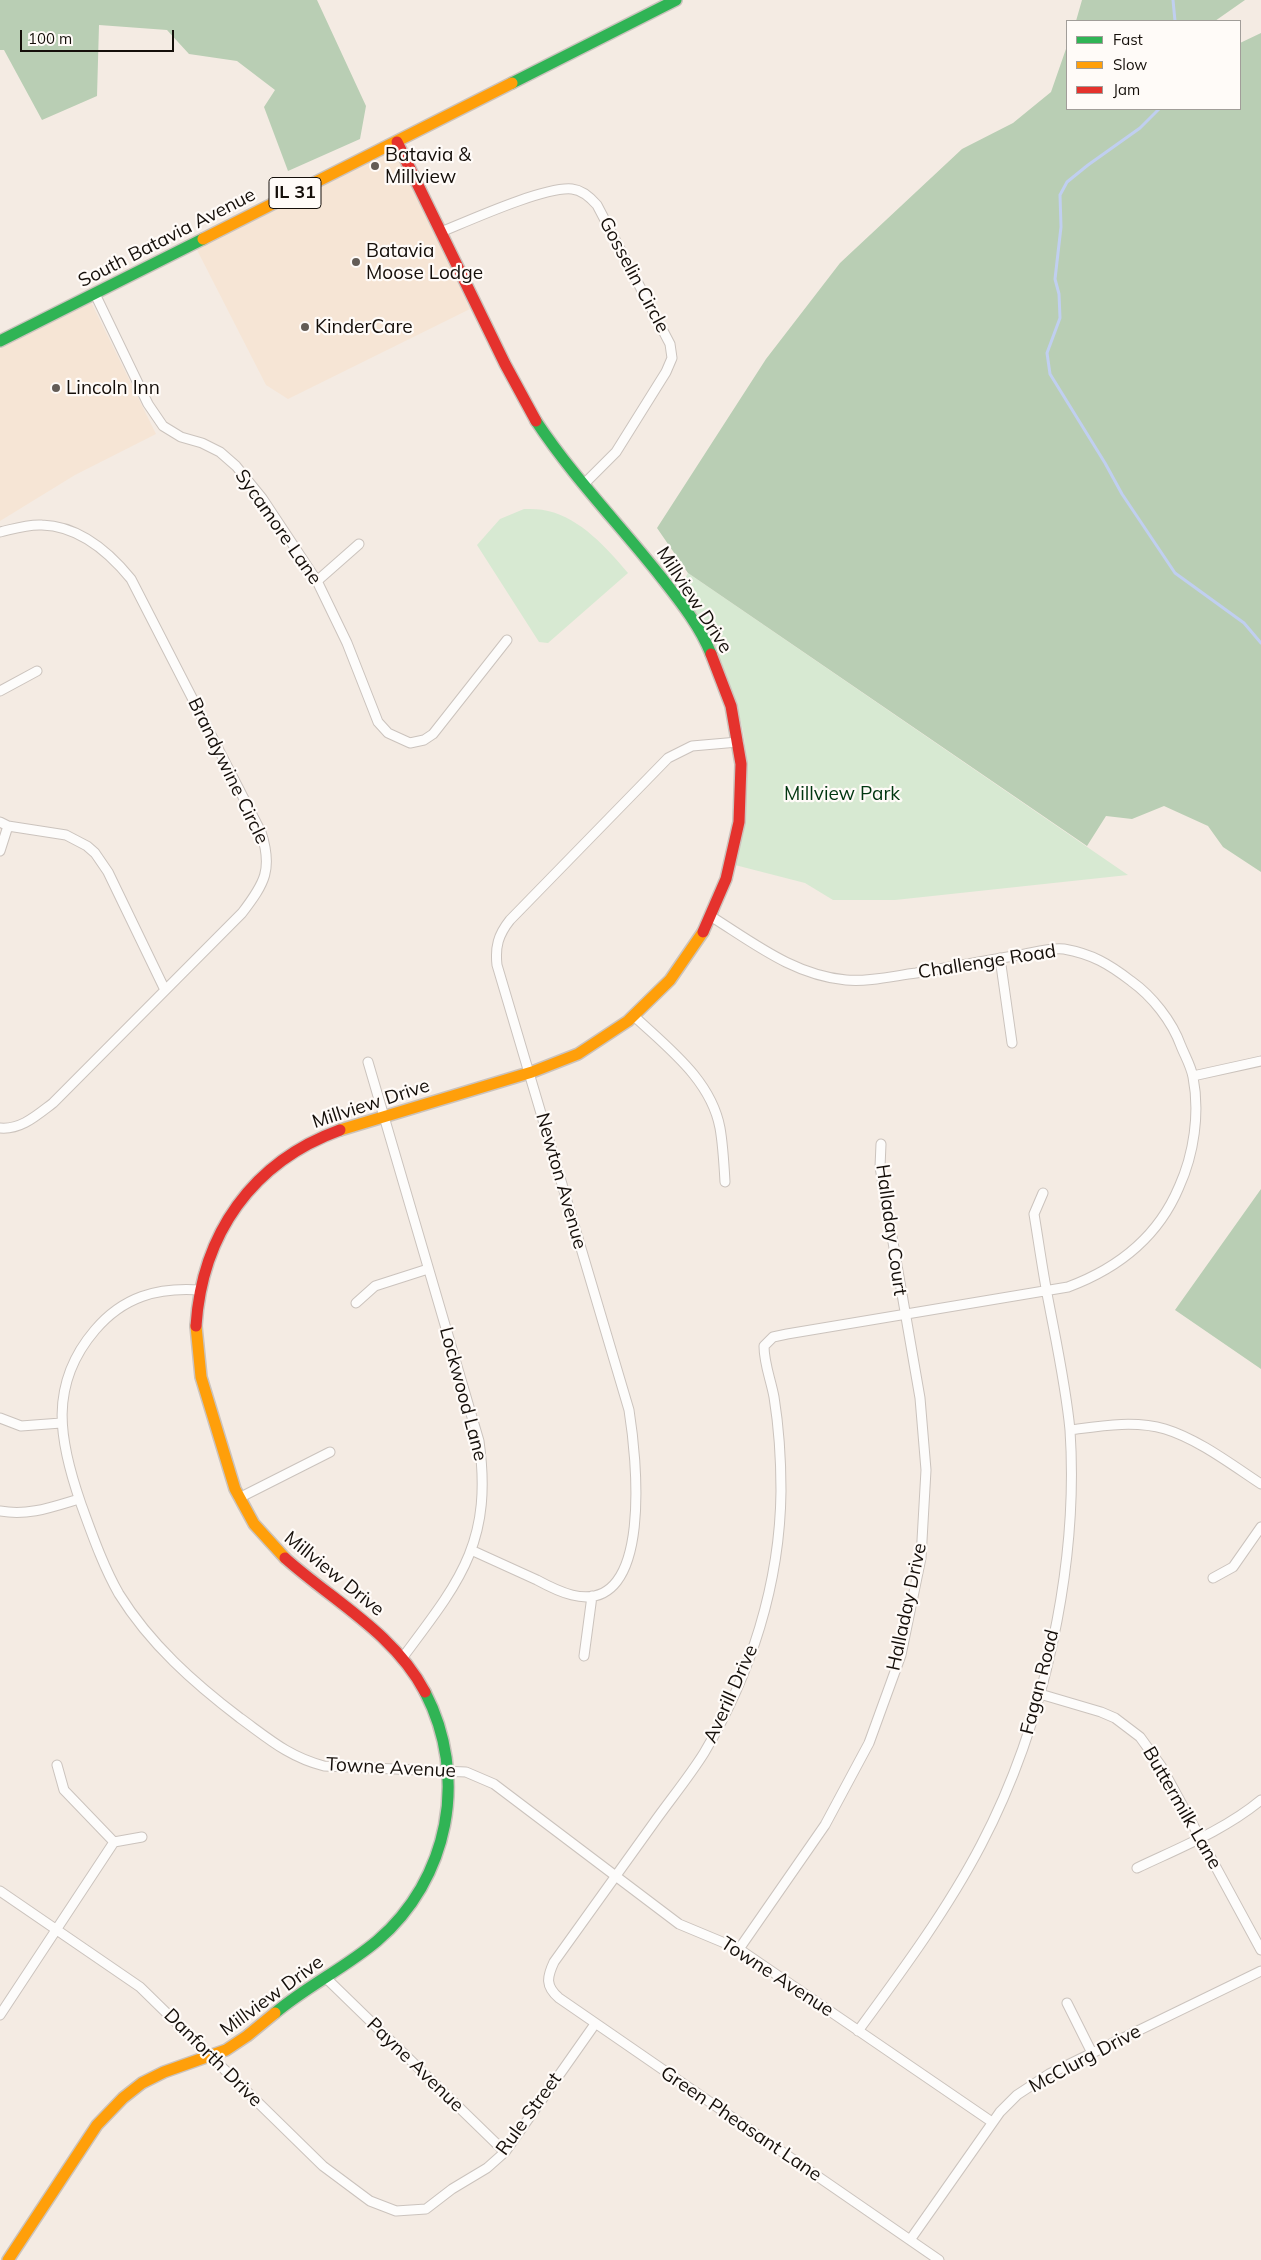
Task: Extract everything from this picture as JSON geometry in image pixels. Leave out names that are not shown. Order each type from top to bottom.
[{"type":"street","name":"South Batavia Avenue","points":[[0,340],[591,45],[676,0]]},
{"type":"street","name":"Millview Drive","points":[[8,2260],[96,2125],[113,2106],[152,2077],[175,2067],[212,2057],[246,2038],[300,1993],[326,1978],[384,1936],[411,1905],[425,1883],[440,1846],[445,1826],[449,1770],[438,1718],[429,1697],[403,1657],[382,1636],[283,1558],[265,1540],[239,1498],[221,1447],[198,1361],[196,1324],[200,1290],[209,1256],[224,1224],[243,1197],[266,1172],[307,1144],[338,1130],[529,1073],[577,1054],[610,1036],[635,1017],[678,972],[693,951],[712,917],[725,889],[738,832],[742,801],[738,742],[723,682],[702,638],[644,553],[558,454],[530,411],[397,142]]},
{"type":"street","name":"Gosselin Circle","points":[[441,232],[493,210],[561,189],[582,192],[597,205],[670,344],[672,358],[666,372],[616,452],[584,484]]},
{"type":"street","name":"Sycamore Lane","points":[[95,294],[148,404],[163,426],[181,437],[202,443],[220,452],[236,466],[262,498],[317,581],[347,643],[378,722],[388,733],[410,743],[424,740],[433,734],[507,640]]},
{"type":"street","name":"Brandywine Circle","points":[[0,532],[41,524],[63,528],[91,542],[113,558],[125,572],[136,587],[261,832],[268,853],[265,876],[256,895],[242,913],[53,1103],[19,1126],[0,1128]]},
{"type":"street","points":[[317,581],[359,544]]},
{"type":"street","points":[[0,691],[37,671]]},
{"type":"street","name":"Newton Avenue","points":[[592,1596],[604,1592],[614,1585],[623,1573],[628,1559],[636,1514],[634,1442],[629,1410],[497,965],[496,952],[503,929],[668,758],[692,746],[738,742]]},
{"type":"street","points":[[0,852],[4,824],[66,836],[87,846],[95,853],[108,872],[165,990]]},
{"type":"street","name":"Challenge Road","points":[[712,917],[776,958],[800,970],[832,978],[867,980],[1062,949],[1104,961],[1147,993],[1178,1036],[1193,1076],[1196,1112],[1192,1147],[1184,1175],[1173,1201],[1158,1225],[1140,1245],[1118,1263],[1090,1279],[1046,1291],[773,1337],[764,1346],[764,1359]]},
{"type":"street","points":[[1000,958],[1012,1043]]},
{"type":"street","points":[[635,1017],[691,1071],[705,1091],[720,1127],[725,1182]]},
{"type":"street","points":[[1193,1076],[1261,1061]]},
{"type":"street","name":"Lockwood Lane","points":[[368,1062],[479,1441],[483,1470],[483,1496],[472,1550],[448,1598],[403,1657]]},
{"type":"street","name":"Halladay Court","points":[[881,1144],[880,1167],[904,1316]]},
{"type":"street","name":"Fagan Road","points":[[858,2031],[927,1934],[981,1845],[1016,1768],[1040,1694],[1061,1596],[1069,1519],[1070,1430],[1034,1214],[1043,1193]]},
{"type":"street","points":[[356,1304],[375,1286],[428,1270]]},
{"type":"street","name":"Towne Avenue","points":[[200,1290],[166,1289],[132,1300],[104,1320],[90,1336],[70,1369],[62,1399],[61,1423],[67,1460],[79,1499],[103,1561],[120,1594],[161,1650],[218,1701],[286,1753],[304,1761],[324,1766],[466,1772],[494,1784],[679,1924],[739,1949],[992,2122]]},
{"type":"street","name":"Halladay Drive","points":[[739,1949],[825,1825],[869,1743],[901,1655],[921,1558],[926,1470],[920,1398],[904,1316]]},
{"type":"street","name":"Averill Drive","points":[[547,1983],[554,1962],[703,1754],[746,1670],[761,1624],[777,1545],[781,1492],[774,1396],[764,1359]]},
{"type":"street","points":[[0,1418],[21,1426],[61,1423]]},
{"type":"street","points":[[1070,1430],[1119,1424],[1164,1429],[1211,1451],[1261,1484]]},
{"type":"street","points":[[239,1498],[330,1452]]},
{"type":"street","points":[[0,1511],[15,1514],[34,1513],[79,1499]]},
{"type":"street","points":[[1213,1578],[1233,1567],[1261,1527]]},
{"type":"street","points":[[472,1550],[557,1590],[573,1596],[592,1596],[584,1656]]},
{"type":"street","name":"Buttermilk Lane","points":[[1040,1694],[1102,1712],[1115,1718],[1140,1737],[1161,1766],[1261,1950]]},
{"type":"street","points":[[57,1765],[64,1790],[114,1842]]},
{"type":"street","points":[[1137,1868],[1247,1812],[1261,1800]]},
{"type":"street","points":[[0,2015],[114,1842],[142,1836]]},
{"type":"street","name":"Danforth Drive","points":[[0,1891],[57,1928],[140,1987],[323,2166],[370,2202],[396,2211],[426,2209]]},
{"type":"street","name":"McClurg Drive","points":[[910,2240],[992,2122],[1017,2095],[1049,2074],[1261,1971]]},
{"type":"street","name":"Payne Avenue","points":[[326,1978],[504,2152]]},
{"type":"street","name":"Green Pheasant Lane","points":[[547,1983],[559,1998],[595,2024],[939,2260]]},
{"type":"street","points":[[1067,2003],[1092,2053]]},
{"type":"street","name":"Rule Street","points":[[426,2209],[452,2188],[487,2168],[504,2152],[595,2024]]},
{"type":"shaded area","points":[[395,150],[470,309],[288,399],[266,385],[195,246]]},
{"type":"shaded area","points":[[90,300],[156,434],[75,475],[0,521],[0,349]]},
{"type":"green space","points":[[0,0],[317,0],[366,106],[360,139],[288,171],[264,107],[275,90],[237,61],[189,54],[167,30],[99,25],[97,96],[42,120],[4,50],[0,50]]},
{"type":"green space","points":[[1082,0],[1245,0],[1216,20],[1076,20]]},
{"type":"green space","points":[[1261,33],[1261,872],[1223,847],[1208,826],[1164,806],[1132,819],[1106,816],[1087,846],[688,573],[657,528],[766,359],[840,263],[962,149],[1013,123],[1051,92],[1066,49],[1066,110],[1241,110],[1241,43]]},
{"type":"green space","points":[[524,509],[548,511],[571,520],[582,527],[612,554],[628,573],[548,643],[539,642],[477,545],[500,519]]},
{"type":"green space","name":"Millview Park","points":[[688,573],[1128,875],[895,900],[833,900],[805,883],[735,865],[746,785],[744,737],[734,700],[726,681],[678,591]]},
{"type":"green space","points":[[1261,1189],[1261,1369],[1175,1310]]},
{"type":"waterway","points":[[1173,0],[1175,20]]},
{"type":"waterway","points":[[1158,110],[1140,128],[1067,182],[1060,195],[1061,227],[1055,279],[1059,294],[1060,318],[1047,353],[1050,374],[1122,494],[1175,573],[1244,623],[1261,643]]},
{"type":"traffic: fast","points":[[512,83],[676,0]]},
{"type":"traffic: fast","points":[[0,341],[203,239]]},
{"type":"traffic: fast","points":[[536,421],[581,481],[675,595],[695,623],[711,654]]},
{"type":"traffic: fast","points":[[275,2013],[377,1941],[402,1916],[421,1888],[435,1857],[444,1825],[448,1792],[446,1758],[439,1725],[425,1692]]},
{"type":"traffic: slow","points":[[203,239],[512,83]]},
{"type":"traffic: slow","points":[[340,1130],[532,1072],[578,1054],[628,1021],[670,980],[703,932]]},
{"type":"traffic: slow","points":[[196,1326],[201,1377],[235,1489],[254,1524],[285,1558]]},
{"type":"traffic: slow","points":[[8,2260],[97,2125],[123,2098],[142,2083],[164,2072],[226,2050],[275,2013]]},
{"type":"traffic: jam","points":[[397,142],[505,364],[536,421]]},
{"type":"traffic: jam","points":[[703,932],[726,879],[739,822],[741,764],[731,706],[711,654]]},
{"type":"traffic: jam","points":[[196,1326],[200,1292],[209,1261],[221,1232],[237,1206],[257,1182],[281,1161],[309,1144],[340,1130]]},
{"type":"traffic: jam","points":[[285,1558],[380,1635],[397,1652],[425,1692]]},
{"type":"place","name":"Batavia & Millview","points":[[375,166]]},
{"type":"place","name":"Batavia Moose Lodge","points":[[356,262]]},
{"type":"place","name":"KinderCare","points":[[305,327]]},
{"type":"place","name":"Lincoln Inn","points":[[56,388]]}]
